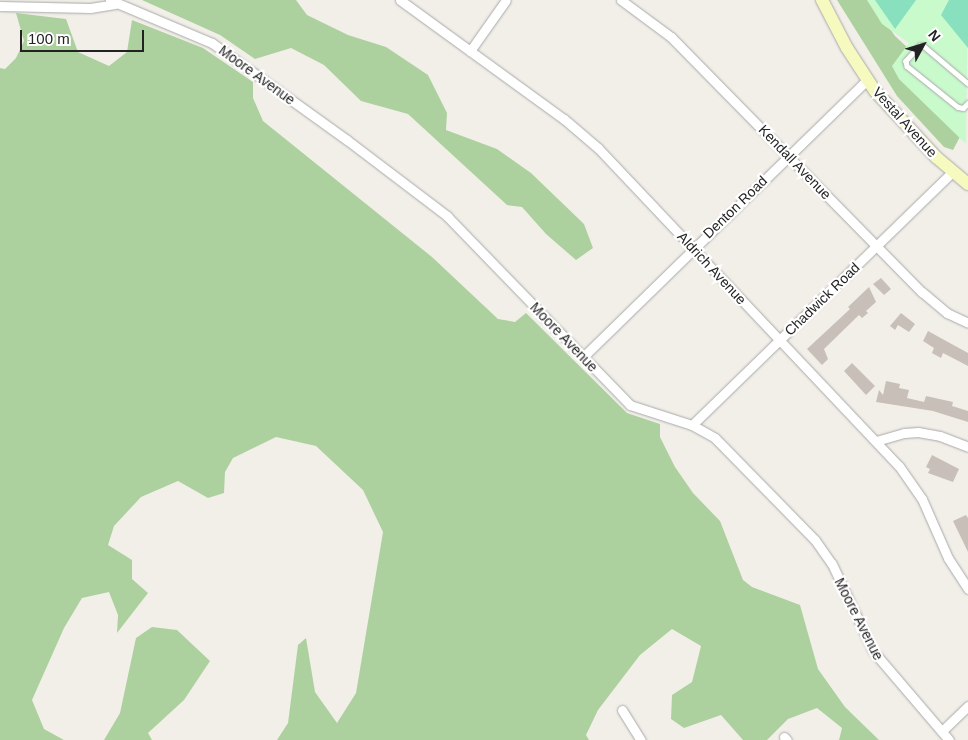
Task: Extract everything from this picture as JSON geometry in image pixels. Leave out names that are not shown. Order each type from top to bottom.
[{"type":"street","name":"Aldrich Avenue","points":[[400,0],[598,148],[899,466],[922,499],[948,558],[968,589]]},
{"type":"street","points":[[470,51],[506,0]]},
{"type":"street","name":"Kendall Avenue","points":[[621,0],[670,37],[789,155],[876,247],[933,302],[968,323]]},
{"type":"street","name":"Vestal Avenue","points":[[822,0],[867,80],[952,172],[968,184]]},
{"type":"street","points":[[0,6],[90,8],[112,2]]},
{"type":"street","name":"Moore Avenue","points":[[112,2],[212,42],[435,206],[630,405],[692,425],[715,438],[815,540],[832,564],[872,651],[949,740]]},
{"type":"street","name":"Denton Road","points":[[583,357],[867,80]]},
{"type":"street","name":"Chadwick Road","points":[[692,425],[952,172]]},
{"type":"street","points":[[876,441],[904,432],[918,432],[940,436],[968,447]]},
{"type":"street","points":[[942,731],[968,706]]},
{"type":"street","points":[[622,710],[641,740]]},
{"type":"lane","points":[[968,84],[923,46],[920,46],[906,61],[907,66],[958,108],[963,108],[968,102]]},
{"type":"green space","points":[[142,0],[296,0],[307,15],[348,35],[386,47],[428,75],[447,113],[446,130],[497,149],[531,173],[584,224],[593,248],[576,260],[546,234],[522,207],[507,205],[408,114],[361,101],[324,65],[291,48],[255,59],[220,35]]},
{"type":"green space","points":[[837,0],[870,0],[895,36],[909,49],[962,133],[953,150],[944,147],[897,96]]},
{"type":"green space","points":[[867,0],[968,0],[966,144],[899,79],[892,66],[909,43],[882,24]]},
{"type":"green space","points":[[875,0],[916,0],[895,29]]},
{"type":"green space","points":[[949,0],[968,0],[968,48],[941,15]]},
{"type":"green space","points":[[16,13],[66,19],[78,52],[109,66],[127,52],[132,20],[203,48],[253,82],[253,98],[263,121],[432,257],[498,319],[515,322],[526,313],[627,413],[660,424],[660,437],[675,467],[693,493],[720,521],[743,580],[752,587],[800,605],[818,669],[845,707],[879,740],[839,740],[842,728],[817,708],[788,719],[767,740],[743,740],[721,715],[684,728],[671,719],[672,695],[692,682],[701,646],[672,629],[640,655],[598,710],[586,735],[589,740],[277,740],[288,723],[298,645],[306,638],[315,692],[337,723],[356,693],[383,532],[363,490],[316,446],[276,437],[233,458],[225,472],[224,493],[208,498],[178,481],[141,497],[114,526],[108,545],[132,560],[132,579],[148,593],[117,633],[118,615],[109,592],[82,598],[64,628],[32,700],[44,729],[64,740],[0,740],[0,68],[5,69],[16,58],[24,41]]},
{"type":"green space","points":[[152,627],[177,630],[210,661],[184,700],[148,733],[152,740],[104,740],[120,713],[136,638]]},
{"type":"building","points":[[881,278],[891,289],[884,295],[873,284]]},
{"type":"building","points":[[869,287],[876,302],[866,311],[868,313],[862,318],[859,315],[824,349],[828,359],[822,365],[807,349],[850,309],[848,307]]},
{"type":"building","points":[[901,313],[915,324],[909,332],[898,325],[895,330],[890,326]]},
{"type":"building","points":[[928,331],[968,353],[968,366],[943,353],[941,358],[932,353],[934,348],[923,341]]},
{"type":"building","points":[[852,363],[875,386],[866,395],[844,371]]},
{"type":"building","points":[[886,381],[900,384],[899,388],[909,390],[907,398],[924,402],[926,396],[953,402],[952,406],[968,411],[968,422],[933,411],[876,402],[879,390],[883,395]]},
{"type":"building","points":[[932,455],[959,469],[953,482],[928,473],[930,469],[926,467]]},
{"type":"building","points":[[966,515],[968,518],[968,552],[953,521]]}]
